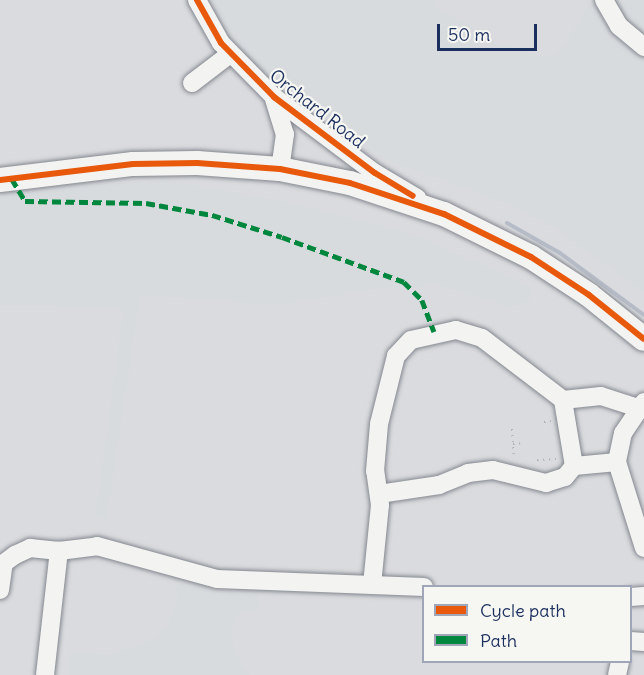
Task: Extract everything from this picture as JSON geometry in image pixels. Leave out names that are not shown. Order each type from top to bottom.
[{"type":"main road","points":[[0,180],[133,164],[197,162],[280,170],[350,183],[444,214],[561,275],[644,339]]},
{"type":"street","name":"Orchard Road","points":[[197,0],[230,54],[274,97],[375,173],[444,214]]},
{"type":"street","points":[[604,0],[619,26],[644,47]]},
{"type":"street","points":[[192,83],[230,54]]},
{"type":"street","name":"Orchard Road","points":[[274,97],[285,134],[280,170]]},
{"type":"street","points":[[372,585],[379,494],[375,471],[378,424],[396,356],[411,340],[435,332],[456,330],[482,338],[562,400],[573,461],[565,477],[546,483],[493,470],[468,473],[439,485],[379,494]]},
{"type":"street","points":[[562,400],[601,396],[641,405],[618,446],[617,462],[644,548]]},
{"type":"street","points":[[573,461],[617,462]]},
{"type":"street","points":[[0,590],[4,563],[30,548],[60,551],[97,546],[217,579],[422,587]]},
{"type":"street","points":[[45,675],[60,551]]},
{"type":"path","points":[[512,429],[518,468]]},
{"type":"path","points":[[513,444],[524,443]]},
{"type":"path","points":[[537,460],[573,461]]},
{"type":"shaded area","points":[[0,0],[644,0],[644,325],[576,273],[513,235],[459,210],[256,156],[188,151],[0,168]]},
{"type":"shaded area","points":[[212,0],[435,0],[435,6],[492,40],[545,58],[565,44],[588,5],[601,0],[644,0],[644,292],[554,228],[503,202],[384,159],[322,119],[257,62],[219,17]]},
{"type":"shaded area","points":[[255,174],[362,194],[506,251],[605,317],[644,352],[644,675],[0,675],[0,187],[101,175]]},
{"type":"shaded area","points":[[168,181],[288,202],[420,236],[530,287],[531,300],[510,307],[439,285],[383,288],[276,305],[140,295],[107,518],[95,518],[123,312],[117,307],[0,305],[0,189]]},
{"type":"shaded area","points":[[174,576],[256,592],[259,610],[239,612],[232,628],[234,651],[250,675],[67,675],[71,650],[106,655],[146,643],[168,625],[178,598]]},
{"type":"waterway","points":[[507,223],[560,253],[644,315]]},
{"type":"marked path","points":[[12,179],[25,201],[146,203],[212,215],[282,237],[404,282],[422,300],[434,332]]},
{"type":"cycle path","points":[[197,0],[221,43],[274,97],[375,173],[413,196]]},
{"type":"cycle path","points":[[0,180],[133,164],[197,163],[280,169],[350,183],[444,214],[531,257],[589,295],[644,339]]}]
